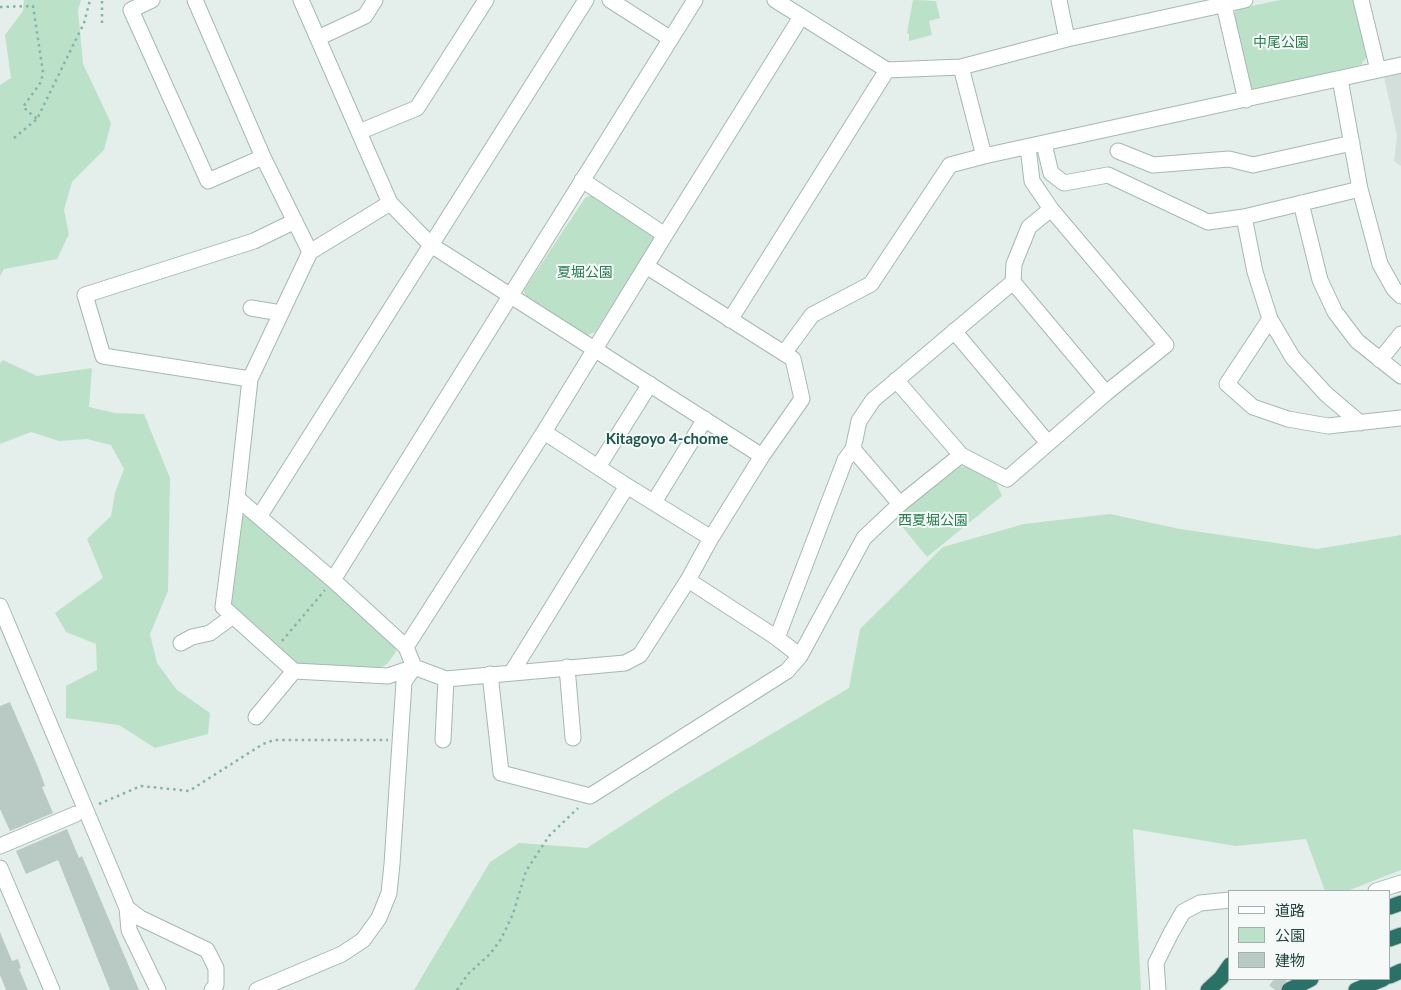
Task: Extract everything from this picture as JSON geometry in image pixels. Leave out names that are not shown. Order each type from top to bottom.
[{"type":"highway","points":[[1208,990],[1221,978],[1228,968]]},
{"type":"highway","points":[[1289,990],[1308,980]]},
{"type":"highway","points":[[1356,990],[1381,980]]},
{"type":"street","points":[[152,0],[131,10],[208,181],[263,157]]},
{"type":"street","points":[[195,0],[263,157],[310,252]]},
{"type":"street","points":[[301,0],[390,203],[431,244],[762,456]]},
{"type":"street","points":[[318,38],[365,16],[375,0]]},
{"type":"street","points":[[359,132],[417,108],[486,0]]},
{"type":"street","points":[[259,517],[586,0]]},
{"type":"street","points":[[610,0],[670,39]]},
{"type":"street","points":[[333,580],[695,0]]},
{"type":"street","points":[[776,0],[887,70],[961,67],[1067,39],[1245,0]]},
{"type":"street","points":[[1059,0],[1067,39]]},
{"type":"street","points":[[1361,0],[1378,70]]},
{"type":"street","points":[[1224,5],[1246,100]]},
{"type":"street","points":[[406,647],[544,432],[801,17]]},
{"type":"street","points":[[785,352],[812,315],[871,284],[950,166],[984,156],[1401,65]]},
{"type":"street","points":[[961,67],[984,156]]},
{"type":"street","points":[[730,320],[887,70]]},
{"type":"street","points":[[1340,79],[1360,189],[1380,264],[1394,289],[1401,296]]},
{"type":"street","points":[[1118,151],[1153,165],[1228,159],[1254,165],[1352,143]]},
{"type":"street","points":[[1044,144],[1051,173],[1064,183],[1108,174],[1208,222],[1244,217],[1360,189]]},
{"type":"street","points":[[896,380],[961,455],[1007,479],[1106,393],[1166,345],[1051,209],[1032,181],[1028,147]]},
{"type":"street","points":[[582,180],[665,235]]},
{"type":"street","points":[[390,203],[310,252],[250,379],[223,607],[294,671],[388,676],[414,667],[446,679],[625,663],[640,655],[688,580],[711,538],[762,456],[802,398],[793,359],[785,352],[730,320],[646,266]]},
{"type":"street","points":[[1301,203],[1320,280],[1335,312],[1357,341],[1401,376]]},
{"type":"street","points":[[1051,209],[1029,227],[1014,264],[1013,282],[1106,393]]},
{"type":"street","points":[[1244,217],[1255,272],[1270,319],[1293,358],[1326,394],[1360,423]]},
{"type":"street","points":[[250,379],[103,356],[85,295],[254,241],[295,222]]},
{"type":"street","points":[[777,638],[845,460],[853,449],[859,421],[868,407],[873,400],[896,380],[1013,282]]},
{"type":"street","points":[[251,308],[281,313]]},
{"type":"street","points":[[1270,319],[1226,384],[1253,406],[1288,419],[1328,426],[1401,418]]},
{"type":"street","points":[[954,331],[1048,443]]},
{"type":"street","points":[[1380,360],[1401,334]]},
{"type":"street","points":[[598,467],[650,384]]},
{"type":"street","points":[[654,502],[705,419]]},
{"type":"street","points":[[544,432],[711,538]]},
{"type":"street","points":[[853,449],[900,504]]},
{"type":"street","points":[[490,674],[501,773],[590,796],[787,671],[800,656],[864,538],[900,504],[961,455]]},
{"type":"street","points":[[512,672],[627,486]]},
{"type":"street","points":[[237,498],[333,580],[406,647],[414,667]]},
{"type":"street","points":[[688,580],[777,638],[800,656]]},
{"type":"street","points":[[0,606],[127,908],[129,930],[158,990]]},
{"type":"street","points":[[181,643],[192,637],[210,633],[233,616]]},
{"type":"street","points":[[257,990],[342,954],[363,940],[379,918],[389,893],[404,682],[414,667]]},
{"type":"street","points":[[567,667],[573,738]]},
{"type":"street","points":[[256,717],[294,671]]},
{"type":"street","points":[[443,740],[446,679]]},
{"type":"street","points":[[0,846],[76,814]]},
{"type":"street","points":[[0,868],[5,896],[52,990]]},
{"type":"street","points":[[1379,890],[1401,883]]},
{"type":"street","points":[[1158,990],[1156,963],[1170,933],[1183,912],[1200,903],[1228,900]]},
{"type":"street","points":[[127,908],[140,918],[208,950],[216,968],[217,988]]},
{"type":"path","points":[[14,138],[37,118],[84,23],[90,0]]},
{"type":"path","points":[[102,0],[102,23]]},
{"type":"path","points":[[0,7],[33,6],[43,72],[41,82],[23,107],[37,118]]},
{"type":"path","points":[[273,652],[333,580]]},
{"type":"path","points":[[94,806],[141,786],[189,790],[263,744],[274,740],[394,740]]},
{"type":"path","points":[[457,990],[468,974],[490,954],[501,939],[513,914],[526,871],[548,836],[590,796]]},
{"type":"shaded area","points":[[1401,65],[1401,166],[1394,161],[1397,136],[1384,77],[1378,70]]},
{"type":"green space","points":[[24,0],[81,0],[78,10],[83,64],[111,123],[104,150],[72,182],[64,210],[69,234],[57,259],[4,269],[0,276],[0,85],[11,78],[5,35],[23,11]]},
{"type":"green space","points":[[913,0],[936,1],[940,18],[929,21],[932,35],[909,41],[909,34],[907,33]]},
{"type":"green space","name":"中尾公園","points":[[1280,0],[1354,0],[1367,56],[1361,65],[1254,90],[1248,85],[1231,19],[1237,9]]},
{"type":"green space","name":"夏堀公園","points":[[594,194],[651,231],[655,239],[595,332],[586,336],[526,301],[524,290],[585,198]]},
{"type":"green space","points":[[3,360],[37,376],[92,368],[89,407],[115,413],[144,414],[170,478],[168,591],[150,634],[157,663],[177,690],[210,713],[208,734],[155,748],[119,725],[66,718],[66,686],[97,670],[96,644],[66,632],[55,613],[103,578],[87,539],[111,516],[115,493],[124,469],[111,445],[87,439],[59,441],[31,432],[0,444],[0,363]]},
{"type":"green space","name":"西夏堀公園","points":[[970,465],[995,480],[1002,496],[927,557],[895,518],[960,467]]},
{"type":"green space","points":[[250,514],[394,640],[396,652],[387,664],[380,668],[297,666],[226,602],[238,518]]},
{"type":"green space","points":[[1110,514],[1180,529],[1317,549],[1401,535],[1401,870],[1350,890],[1325,890],[1306,839],[1236,846],[1133,829],[1141,990],[414,990],[490,862],[519,843],[587,848],[677,790],[849,688],[860,629],[943,547],[1024,524]]},
{"type":"building","points":[[10,702],[38,767],[45,786],[42,787],[53,813],[10,831],[0,809],[0,706]]},
{"type":"building","points":[[67,829],[79,858],[82,856],[139,990],[110,990],[58,860],[26,874],[16,851]]},
{"type":"building","points":[[0,932],[12,961],[18,959],[21,968],[19,969],[28,990],[6,990],[0,975]]},
{"type":"tunnel","points":[[1275,990],[1283,980]]},
{"type":"district","name":"Kitagoyo 4-chome","points":[[667,439]]}]
